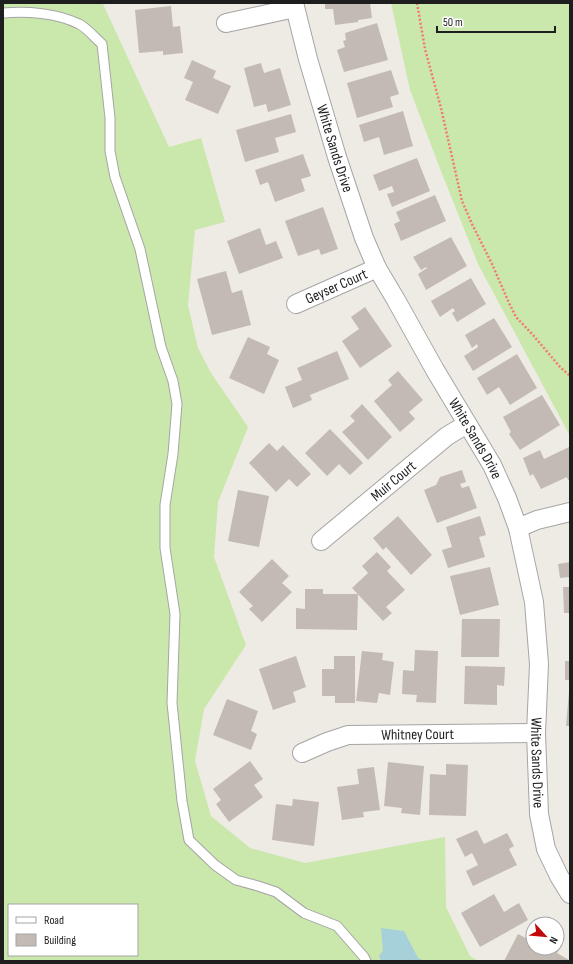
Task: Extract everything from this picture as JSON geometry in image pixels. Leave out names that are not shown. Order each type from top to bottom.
[{"type":"street","points":[[226,23],[294,5]]},
{"type":"street","name":"White Sands Drive","points":[[294,5],[308,59],[337,157],[364,238],[377,268],[492,465],[507,498],[518,528],[534,602],[539,664],[536,733],[538,814],[546,849],[559,876],[570,894]]},
{"type":"street","name":"Geyser Court","points":[[296,304],[377,268]]},
{"type":"street","name":"Muir Court","points":[[321,541],[447,436],[467,424]]},
{"type":"street","points":[[518,528],[537,520],[570,512]]},
{"type":"street","name":"Whitney Court","points":[[302,753],[348,735],[536,733]]},
{"type":"lane","points":[[3,13],[17,12],[57,16],[80,24],[102,44],[110,118],[110,151],[115,177],[140,249],[161,347],[173,381],[177,404],[173,454],[165,505],[165,548],[174,614],[172,703],[182,801],[189,840],[215,866],[236,880],[276,892],[304,913],[337,926],[366,961]]},
{"type":"path","points":[[417,3],[425,49],[441,108],[462,201],[516,317],[560,367],[570,376]]},
{"type":"green space","points":[[3,3],[104,3],[103,4],[169,147],[201,138],[225,222],[195,230],[188,305],[198,348],[211,373],[248,427],[218,502],[214,557],[246,645],[204,709],[195,761],[211,816],[250,848],[305,863],[445,837],[446,907],[470,956],[478,961],[3,961]]},
{"type":"green space","points":[[391,3],[570,3],[570,436],[478,264],[410,90]]},
{"type":"water","points":[[381,928],[404,931],[418,958],[425,961],[381,961],[379,956],[383,951]]},
{"type":"building","points":[[325,3],[370,3],[372,18],[358,20],[358,22],[335,25],[333,9],[325,9]]},
{"type":"building","points":[[171,6],[173,27],[180,26],[183,53],[163,55],[163,51],[139,53],[135,10]]},
{"type":"building","points":[[377,23],[388,60],[344,72],[337,50],[345,47],[343,41],[346,40],[345,33]]},
{"type":"building","points":[[192,60],[216,71],[213,78],[231,86],[218,114],[185,100],[193,82],[184,78]]},
{"type":"building","points":[[261,63],[264,73],[280,68],[291,105],[268,112],[266,104],[254,107],[244,68]]},
{"type":"building","points":[[391,70],[399,94],[390,97],[393,107],[357,118],[347,83]]},
{"type":"building","points":[[403,111],[413,146],[384,155],[379,137],[364,142],[359,125]]},
{"type":"building","points":[[291,114],[296,132],[275,138],[279,152],[245,162],[236,130]]},
{"type":"building","points":[[303,154],[311,176],[301,179],[305,191],[275,202],[268,182],[260,185],[255,170]]},
{"type":"building","points":[[417,158],[430,191],[392,207],[387,194],[394,192],[392,186],[379,191],[373,175]]},
{"type":"building","points":[[435,195],[446,221],[401,241],[394,224],[400,221],[396,212]]},
{"type":"building","points":[[323,207],[338,249],[321,255],[319,249],[298,256],[285,221]]},
{"type":"building","points":[[260,228],[266,245],[276,241],[283,258],[239,274],[227,241]]},
{"type":"building","points":[[451,237],[467,266],[426,290],[418,274],[427,268],[426,267],[421,270],[413,257]]},
{"type":"building","points":[[226,271],[232,293],[242,290],[251,325],[212,335],[197,279]]},
{"type":"building","points":[[471,278],[486,304],[457,322],[452,313],[455,311],[453,308],[440,317],[431,301]]},
{"type":"building","points":[[365,307],[392,346],[360,368],[342,341],[359,329],[351,317]]},
{"type":"building","points":[[494,318],[512,347],[473,371],[464,356],[478,347],[477,344],[472,348],[465,335]]},
{"type":"building","points":[[248,337],[270,347],[267,354],[279,360],[264,394],[229,378]]},
{"type":"building","points":[[337,351],[349,379],[310,395],[312,400],[293,408],[285,387],[302,380],[297,368]]},
{"type":"building","points":[[517,354],[537,388],[510,405],[499,387],[487,395],[477,378]]},
{"type":"building","points":[[398,371],[423,400],[409,412],[415,419],[400,432],[374,401],[392,385],[388,380]]},
{"type":"building","points":[[542,395],[560,425],[520,450],[509,434],[511,432],[503,417]]},
{"type":"building","points":[[362,404],[392,437],[368,460],[342,432],[355,421],[350,416]]},
{"type":"building","points":[[330,429],[363,463],[350,475],[339,464],[327,476],[305,453]]},
{"type":"building","points":[[269,443],[277,451],[283,445],[311,474],[297,487],[289,479],[276,492],[249,463]]},
{"type":"building","points":[[569,447],[570,479],[568,480],[567,477],[541,489],[533,474],[530,476],[523,458],[540,450],[544,459]]},
{"type":"building","points":[[462,470],[466,482],[460,484],[462,488],[469,486],[477,508],[437,523],[424,490],[436,485],[440,477]]},
{"type":"building","points":[[238,490],[269,496],[259,547],[228,541]]},
{"type":"building","points":[[398,516],[432,555],[411,575],[386,547],[383,550],[373,538]]},
{"type":"building","points":[[480,516],[486,535],[479,537],[485,557],[448,568],[442,550],[452,547],[446,527]]},
{"type":"building","points":[[377,552],[391,567],[387,571],[405,590],[386,607],[392,613],[383,621],[352,588],[368,573],[362,566]]},
{"type":"building","points":[[272,559],[289,576],[282,583],[292,592],[262,622],[249,609],[253,606],[239,592]]},
{"type":"building","points":[[570,562],[570,577],[560,578],[558,564]]},
{"type":"building","points":[[490,567],[499,605],[460,615],[450,576]]},
{"type":"building","points":[[563,587],[570,587],[570,613],[564,613]]},
{"type":"building","points":[[305,589],[323,589],[323,594],[358,594],[357,630],[296,629],[296,608],[305,609]]},
{"type":"building","points":[[462,619],[500,619],[499,657],[461,657]]},
{"type":"building","points":[[415,650],[438,651],[436,703],[416,702],[417,695],[402,694],[403,670],[414,671]]},
{"type":"building","points":[[362,651],[383,653],[382,660],[394,662],[390,695],[379,693],[377,703],[356,701]]},
{"type":"building","points":[[296,656],[306,687],[293,692],[296,702],[273,710],[259,669]]},
{"type":"building","points":[[334,656],[355,656],[355,703],[335,703],[335,696],[322,696],[322,669],[334,669]]},
{"type":"building","points":[[565,661],[570,661],[570,680],[565,680]]},
{"type":"building","points":[[465,666],[505,667],[504,686],[497,685],[497,705],[464,704]]},
{"type":"building","points":[[569,692],[570,726],[566,726]]},
{"type":"building","points":[[227,699],[258,711],[251,731],[257,734],[251,750],[213,735]]},
{"type":"building","points":[[250,761],[263,779],[254,785],[263,797],[229,822],[216,804],[221,800],[213,789]]},
{"type":"building","points":[[388,762],[424,766],[420,815],[401,813],[402,808],[384,806]]},
{"type":"building","points":[[446,764],[468,765],[466,816],[429,815],[430,774],[446,775]]},
{"type":"building","points":[[374,767],[380,810],[363,812],[364,817],[342,820],[337,787],[359,784],[357,769]]},
{"type":"building","points":[[293,799],[319,802],[314,846],[272,840],[276,804],[292,806]]},
{"type":"building","points":[[477,830],[484,844],[507,833],[514,846],[509,849],[517,865],[473,886],[466,871],[478,865],[472,853],[465,857],[456,839]]},
{"type":"building","points":[[494,894],[504,912],[519,903],[526,916],[525,922],[480,947],[461,913]]},
{"type":"building","points":[[518,934],[525,938],[525,956],[562,956],[569,960],[569,961],[504,961]]}]
